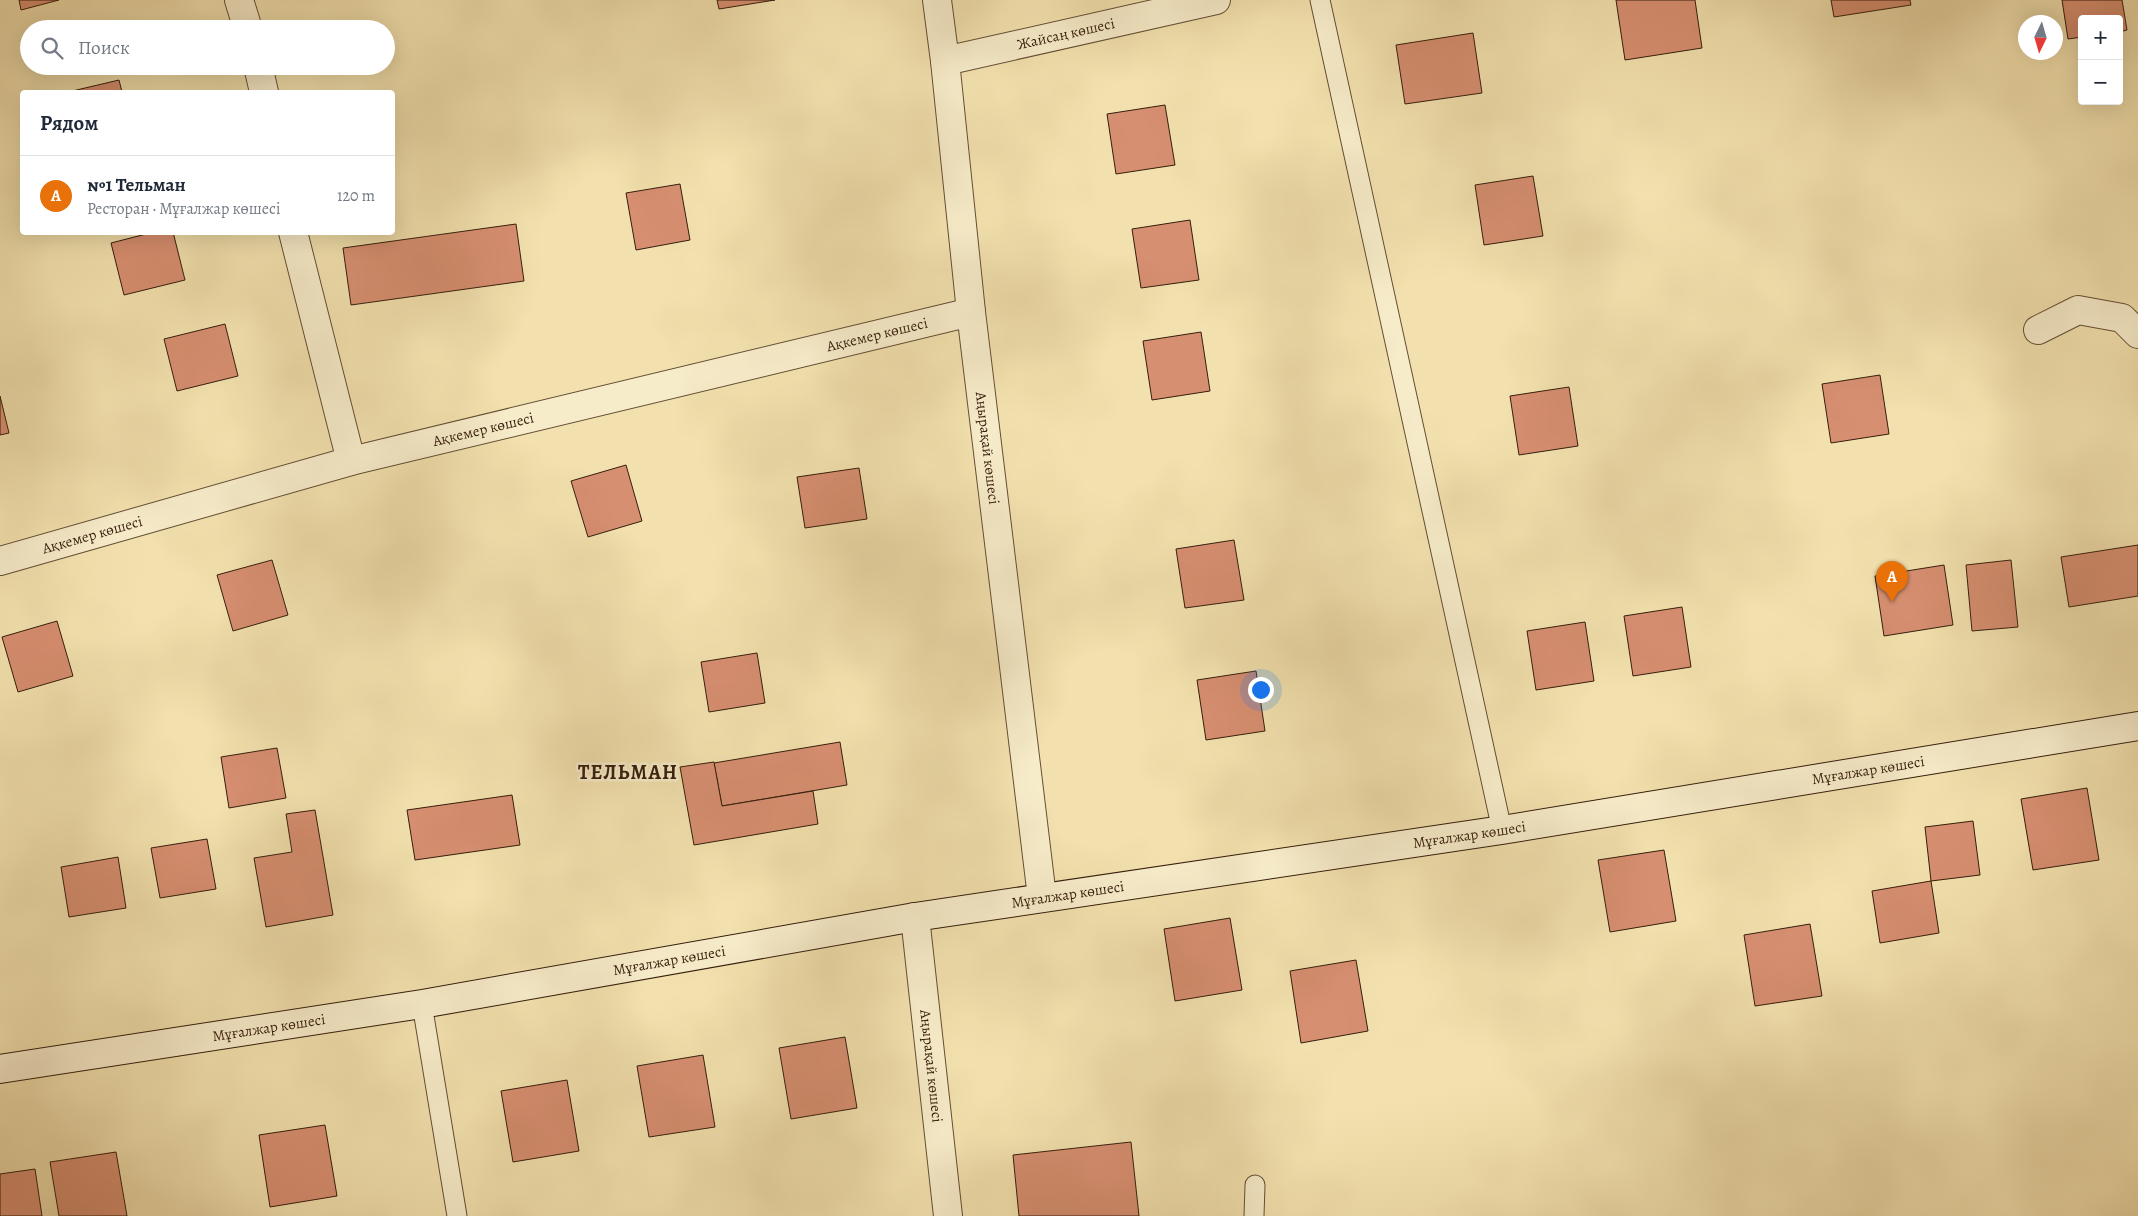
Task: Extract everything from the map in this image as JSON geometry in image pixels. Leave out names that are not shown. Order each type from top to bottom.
[{"type":"street","points":[[239,0],[245,20]]},
{"type":"street","name":"Аңырақай көшесі","points":[[937,0],[971,312],[1042,897]]},
{"type":"street","name":"Жайсаң көшесі","points":[[945,61],[1216,0]]},
{"type":"street","points":[[260,75],[264,90]]},
{"type":"street","points":[[294,235],[351,461]]},
{"type":"street","points":[[2038,330],[2078,310],[2122,318],[2138,334]]},
{"type":"street","name":"Ақкемер көшесі","points":[[0,561],[351,461],[971,312]]},
{"type":"street","name":"Мұғалжар көшесі","points":[[0,1069],[422,1004],[915,917],[1502,830],[2138,726]]},
{"type":"street","name":"Аңырақай көшесі","points":[[915,917],[948,1216]]},
{"type":"lane","points":[[1320,0],[1502,830]]},
{"type":"lane","points":[[422,1004],[457,1216]]},
{"type":"lane","points":[[1254,1216],[1255,1186]]},
{"type":"building","points":[[19,0],[59,0],[21,10]]},
{"type":"building","points":[[717,0],[775,0],[719,9]]},
{"type":"building","points":[[1616,0],[1695,0],[1702,48],[1625,60]]},
{"type":"building","points":[[1831,0],[1910,0],[1911,5],[1834,17]]},
{"type":"building","points":[[2062,0],[2122,0],[2127,30],[2123,31],[2123,15],[2078,15],[2078,38],[2068,39]]},
{"type":"building","points":[[1473,33],[1482,93],[1405,104],[1396,45]]},
{"type":"building","points":[[119,80],[122,90],[76,90]]},
{"type":"building","points":[[1165,105],[1175,165],[1116,174],[1107,114]]},
{"type":"building","points":[[1533,176],[1543,236],[1484,245],[1475,185]]},
{"type":"building","points":[[680,184],[690,240],[636,250],[626,193]]},
{"type":"building","points":[[1190,220],[1199,280],[1141,288],[1132,229]]},
{"type":"building","points":[[516,224],[524,281],[351,305],[343,248]]},
{"type":"building","points":[[142,235],[174,235],[185,280],[124,295],[111,243]]},
{"type":"building","points":[[225,324],[238,376],[177,391],[164,339]]},
{"type":"building","points":[[1201,332],[1210,391],[1152,400],[1143,341]]},
{"type":"building","points":[[1880,375],[1889,434],[1831,443],[1822,384]]},
{"type":"building","points":[[1569,387],[1578,446],[1519,455],[1510,396]]},
{"type":"building","points":[[0,396],[9,433],[0,435]]},
{"type":"building","points":[[626,465],[642,521],[588,537],[571,481]]},
{"type":"building","points":[[859,468],[867,519],[805,528],[797,477]]},
{"type":"building","points":[[1234,540],[1244,600],[1185,608],[1176,549]]},
{"type":"building","points":[[2138,545],[2138,596],[2069,607],[2061,557]]},
{"type":"building","points":[[272,560],[288,615],[233,631],[217,575]]},
{"type":"building","points":[[2011,560],[2018,627],[1972,631],[1966,565]]},
{"type":"building","points":[[1944,565],[1953,625],[1884,636],[1875,576]]},
{"type":"building","points":[[1682,607],[1691,667],[1633,676],[1624,616]]},
{"type":"building","points":[[57,621],[73,676],[18,692],[2,637]]},
{"type":"building","points":[[1585,622],[1594,681],[1536,690],[1527,631]]},
{"type":"building","points":[[757,653],[765,703],[709,712],[701,662]]},
{"type":"building","points":[[1256,671],[1265,731],[1206,740],[1197,680]]},
{"type":"building","points":[[840,742],[847,785],[722,806],[714,763]]},
{"type":"building","points":[[277,748],[286,798],[229,808],[221,757]]},
{"type":"building","points":[[714,762],[722,806],[813,791],[818,824],[694,845],[680,767]]},
{"type":"building","points":[[2087,788],[2099,860],[2033,870],[2021,799]]},
{"type":"building","points":[[512,795],[520,845],[415,860],[407,810]]},
{"type":"building","points":[[315,810],[333,915],[266,927],[254,858],[292,852],[286,814]]},
{"type":"building","points":[[1973,821],[1980,875],[1931,881],[1925,827]]},
{"type":"building","points":[[207,839],[216,889],[160,898],[151,848]]},
{"type":"building","points":[[1664,850],[1676,921],[1610,932],[1598,860]]},
{"type":"building","points":[[118,857],[126,908],[69,917],[61,867]]},
{"type":"building","points":[[1931,881],[1939,933],[1880,943],[1872,891]]},
{"type":"building","points":[[1230,918],[1242,990],[1175,1001],[1164,929]]},
{"type":"building","points":[[1810,924],[1822,996],[1755,1006],[1744,935]]},
{"type":"building","points":[[1356,960],[1368,1031],[1301,1043],[1290,971]]},
{"type":"building","points":[[845,1037],[857,1108],[791,1119],[779,1048]]},
{"type":"building","points":[[703,1055],[715,1127],[649,1137],[637,1066]]},
{"type":"building","points":[[567,1080],[579,1151],[513,1162],[501,1091]]},
{"type":"building","points":[[325,1125],[337,1196],[270,1207],[259,1135]]},
{"type":"building","points":[[1131,1142],[1139,1216],[1019,1216],[1013,1155]]},
{"type":"building","points":[[116,1152],[127,1216],[59,1216],[50,1162]]},
{"type":"building","points":[[35,1169],[42,1216],[0,1216],[0,1174]]},
{"type":"place","name":"№1 Тельман","points":[[1892,602]]},
{"type":"district","name":"ТЕЛЬМАН","points":[[628,772]]}]
